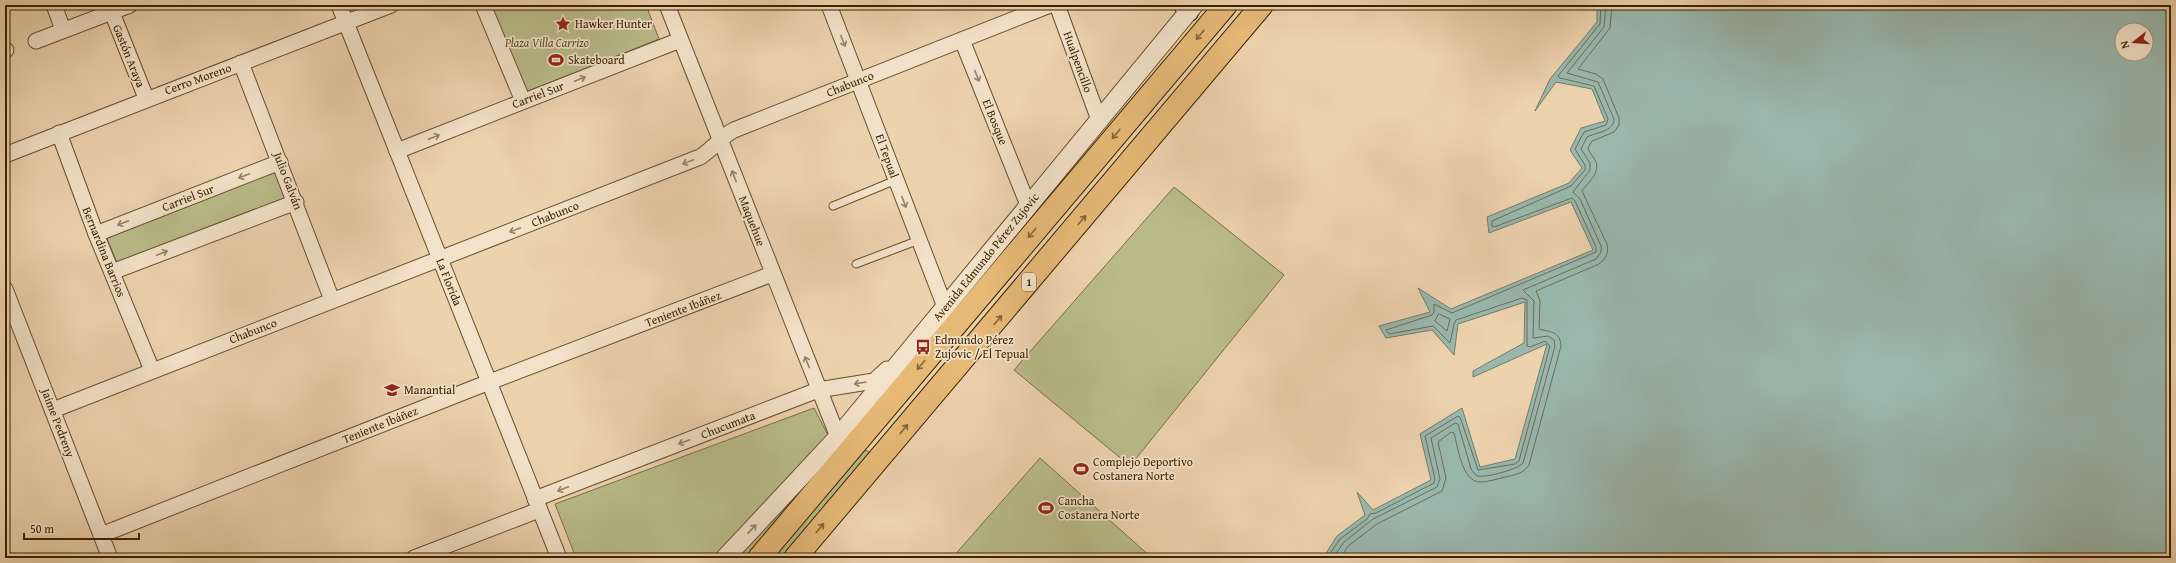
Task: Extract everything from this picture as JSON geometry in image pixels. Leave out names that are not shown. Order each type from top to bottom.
[{"type":"highway","name":"Avenida Edmundo Pérez Zujovic","points":[[758,558],[1226,5]]},
{"type":"highway","name":"1","points":[[795,558],[1262,5]]},
{"type":"street","points":[[54,5],[63,30]]},
{"type":"street","name":"Gastón Araya","points":[[36,41],[111,9],[130,5]]},
{"type":"street","name":"La Florida","points":[[340,5],[558,558]]},
{"type":"street","name":"Cerro Moreno","points":[[5,155],[146,98],[391,5]]},
{"type":"street","points":[[484,5],[523,101]]},
{"type":"street","name":"Maquehue","points":[[667,5],[772,274],[838,437]]},
{"type":"street","name":"El Tepual","points":[[829,5],[945,307]]},
{"type":"street","name":"Chabunco","points":[[53,410],[700,156],[734,130],[1050,5]]},
{"type":"street","name":"Hualpencillo","points":[[1057,5],[1099,120]]},
{"type":"street","name":"Avenida Edmundo Pérez Zujovic","points":[[725,558],[838,437],[1099,120],[1189,7]]},
{"type":"street","name":"Gastón Araya","points":[[111,9],[146,98]]},
{"type":"street","name":"Carriel Sur","points":[[397,151],[680,40]]},
{"type":"street","name":"El Bosque","points":[[962,40],[1028,205]]},
{"type":"street","name":"Julio Galván","points":[[241,63],[296,202],[332,300]]},
{"type":"street","name":"Bernardina Barrios","points":[[59,133],[96,234],[152,370]]},
{"type":"street","name":"Carriel Sur","points":[[96,234],[280,162]]},
{"type":"street","points":[[112,272],[296,202]]},
{"type":"street","name":"Teniente Ibáñez","points":[[101,536],[489,383],[772,274]]},
{"type":"street","name":"Jaime Pedreny","points":[[5,289],[110,558]]},
{"type":"street","name":"Chucumata","points":[[414,558],[537,505],[818,390],[874,381],[913,346]]},
{"type":"lane","points":[[833,206],[896,180]]},
{"type":"lane","points":[[856,264],[919,240]]},
{"type":"green space","name":"Plaza Villa Carrizo","points":[[491,5],[646,5],[659,39],[525,93]]},
{"type":"green space","points":[[277,170],[289,199],[118,265],[106,236]]},
{"type":"green space","points":[[1174,187],[1284,275],[1130,466],[1014,370]]},
{"type":"green space","points":[[814,408],[828,435],[838,437],[871,453],[783,558],[576,558],[555,504]]},
{"type":"green space","name":"Cancha Costanera Norte","points":[[1040,458],[1152,558],[952,558]]},
{"type":"water","points":[[1597,5],[2171,5],[2171,558],[1323,558],[1337,536],[1365,515],[1357,492],[1373,510],[1431,480],[1420,434],[1462,408],[1480,467],[1515,459],[1547,344],[1473,377],[1473,371],[1524,343],[1525,302],[1458,324],[1454,355],[1432,330],[1386,338],[1379,326],[1430,312],[1418,288],[1451,309],[1593,250],[1571,202],[1489,233],[1487,217],[1569,183],[1582,168],[1570,150],[1581,128],[1605,121],[1592,89],[1556,82],[1535,111],[1550,79],[1597,22]]},
{"type":"place","name":"Hawker Hunter","points":[[563,24]]},
{"type":"place","name":"Skateboard","points":[[556,60]]},
{"type":"place","name":"Edmundo Pérez Zujovic / El Tepual","points":[[923,347]]},
{"type":"place","name":"Manantial","points":[[392,390]]},
{"type":"place","name":"Complejo Deportivo Costanera Norte","points":[[1081,469]]},
{"type":"place","name":"Cancha Costanera Norte","points":[[1046,508]]}]
